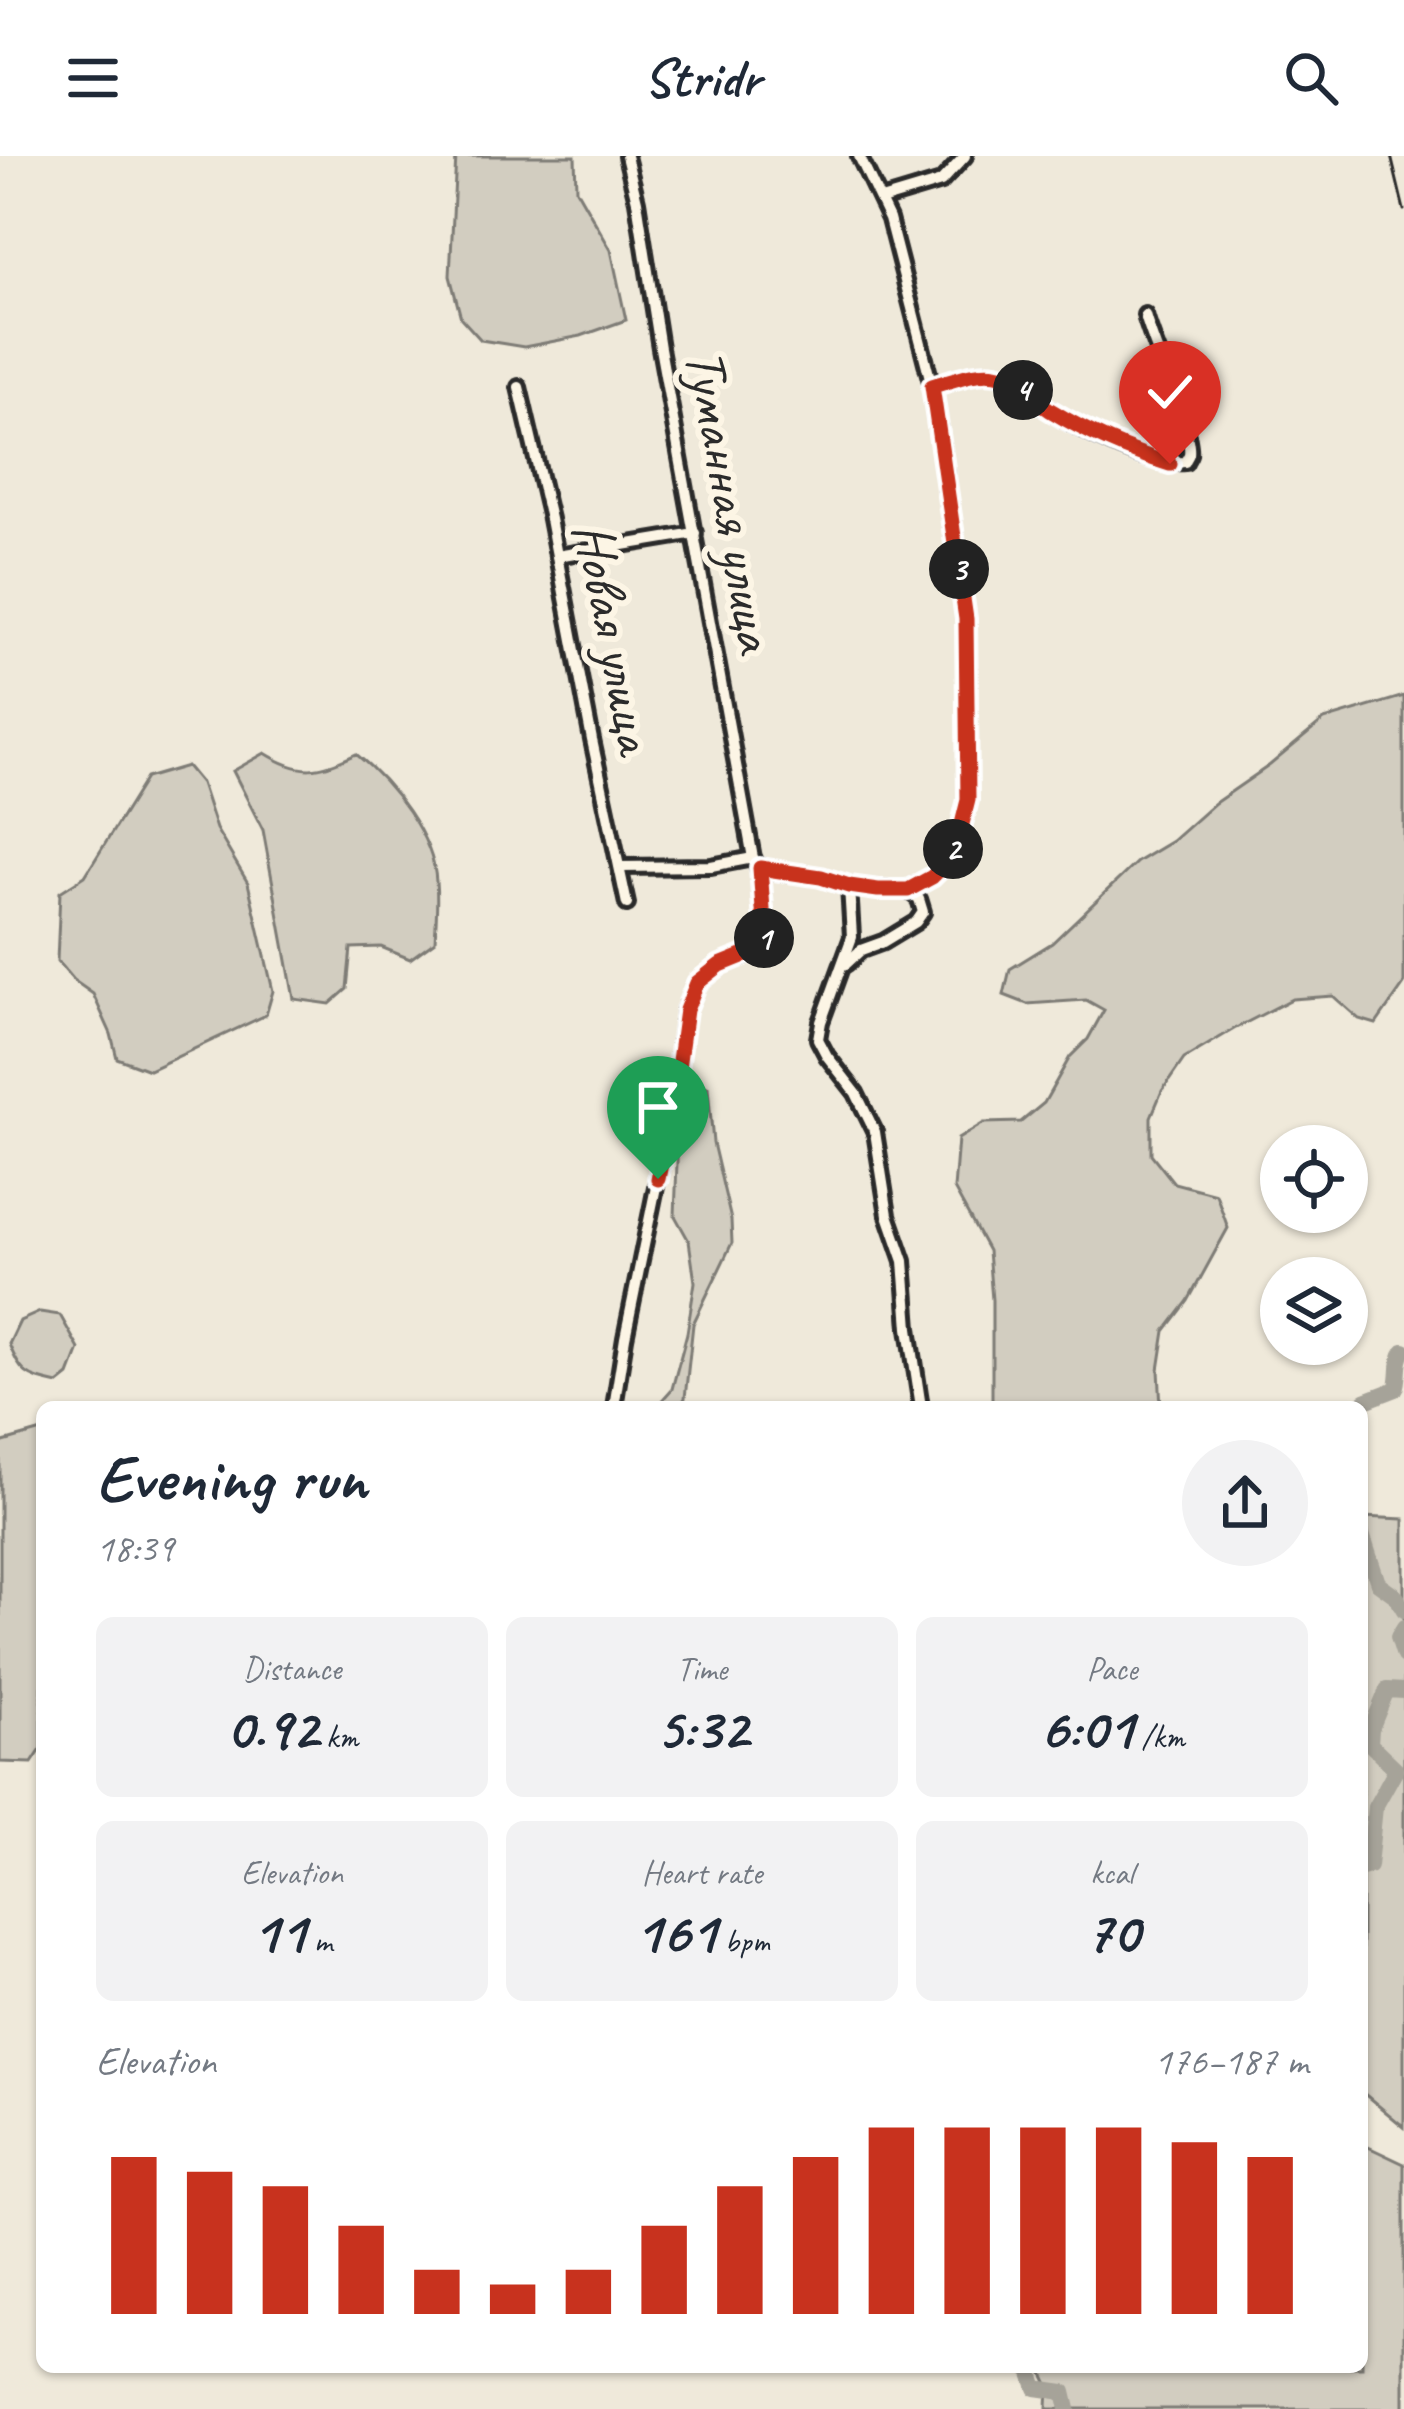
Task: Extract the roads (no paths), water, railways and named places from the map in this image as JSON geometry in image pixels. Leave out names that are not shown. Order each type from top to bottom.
[{"type":"street","name":"Туманная улица","points":[[615,1401],[673,1104],[686,1010],[697,983],[720,965],[752,952],[765,937],[757,863],[660,348],[638,201],[626,156]]},
{"type":"street","points":[[620,866],[757,863],[849,886],[908,890],[932,877],[954,846],[968,800],[966,619],[932,386],[894,237],[859,156]]},
{"type":"street","points":[[881,200],[941,182],[965,156]]},
{"type":"street","points":[[932,386],[992,373],[1014,380],[1030,396],[1088,432],[1170,464],[1185,462],[1190,452],[1184,426],[1144,315]]},
{"type":"street","name":"Новая улица","points":[[519,387],[627,904]]},
{"type":"street","points":[[557,556],[694,533]]},
{"type":"street","points":[[849,886],[852,937],[818,1039],[856,1093],[875,1132],[888,1216],[904,1261],[920,1401]]},
{"type":"street","points":[[840,971],[861,950],[916,922],[923,912],[919,899],[908,890]]},
{"type":"waterway","points":[[1365,1401],[1396,1389],[1404,1351]]},
{"type":"waterway","points":[[1368,1552],[1378,1583],[1396,1596],[1404,1610]]},
{"type":"waterway","points":[[1404,1627],[1398,1637],[1404,1656]]},
{"type":"waterway","points":[[1368,1866],[1375,1807],[1396,1769],[1370,1744],[1371,1729],[1387,1690],[1404,1691]]},
{"type":"waterway","points":[[1031,2373],[1036,2388],[1064,2392],[1068,2409]]},
{"type":"railway","points":[[1391,156],[1404,210]]}]
